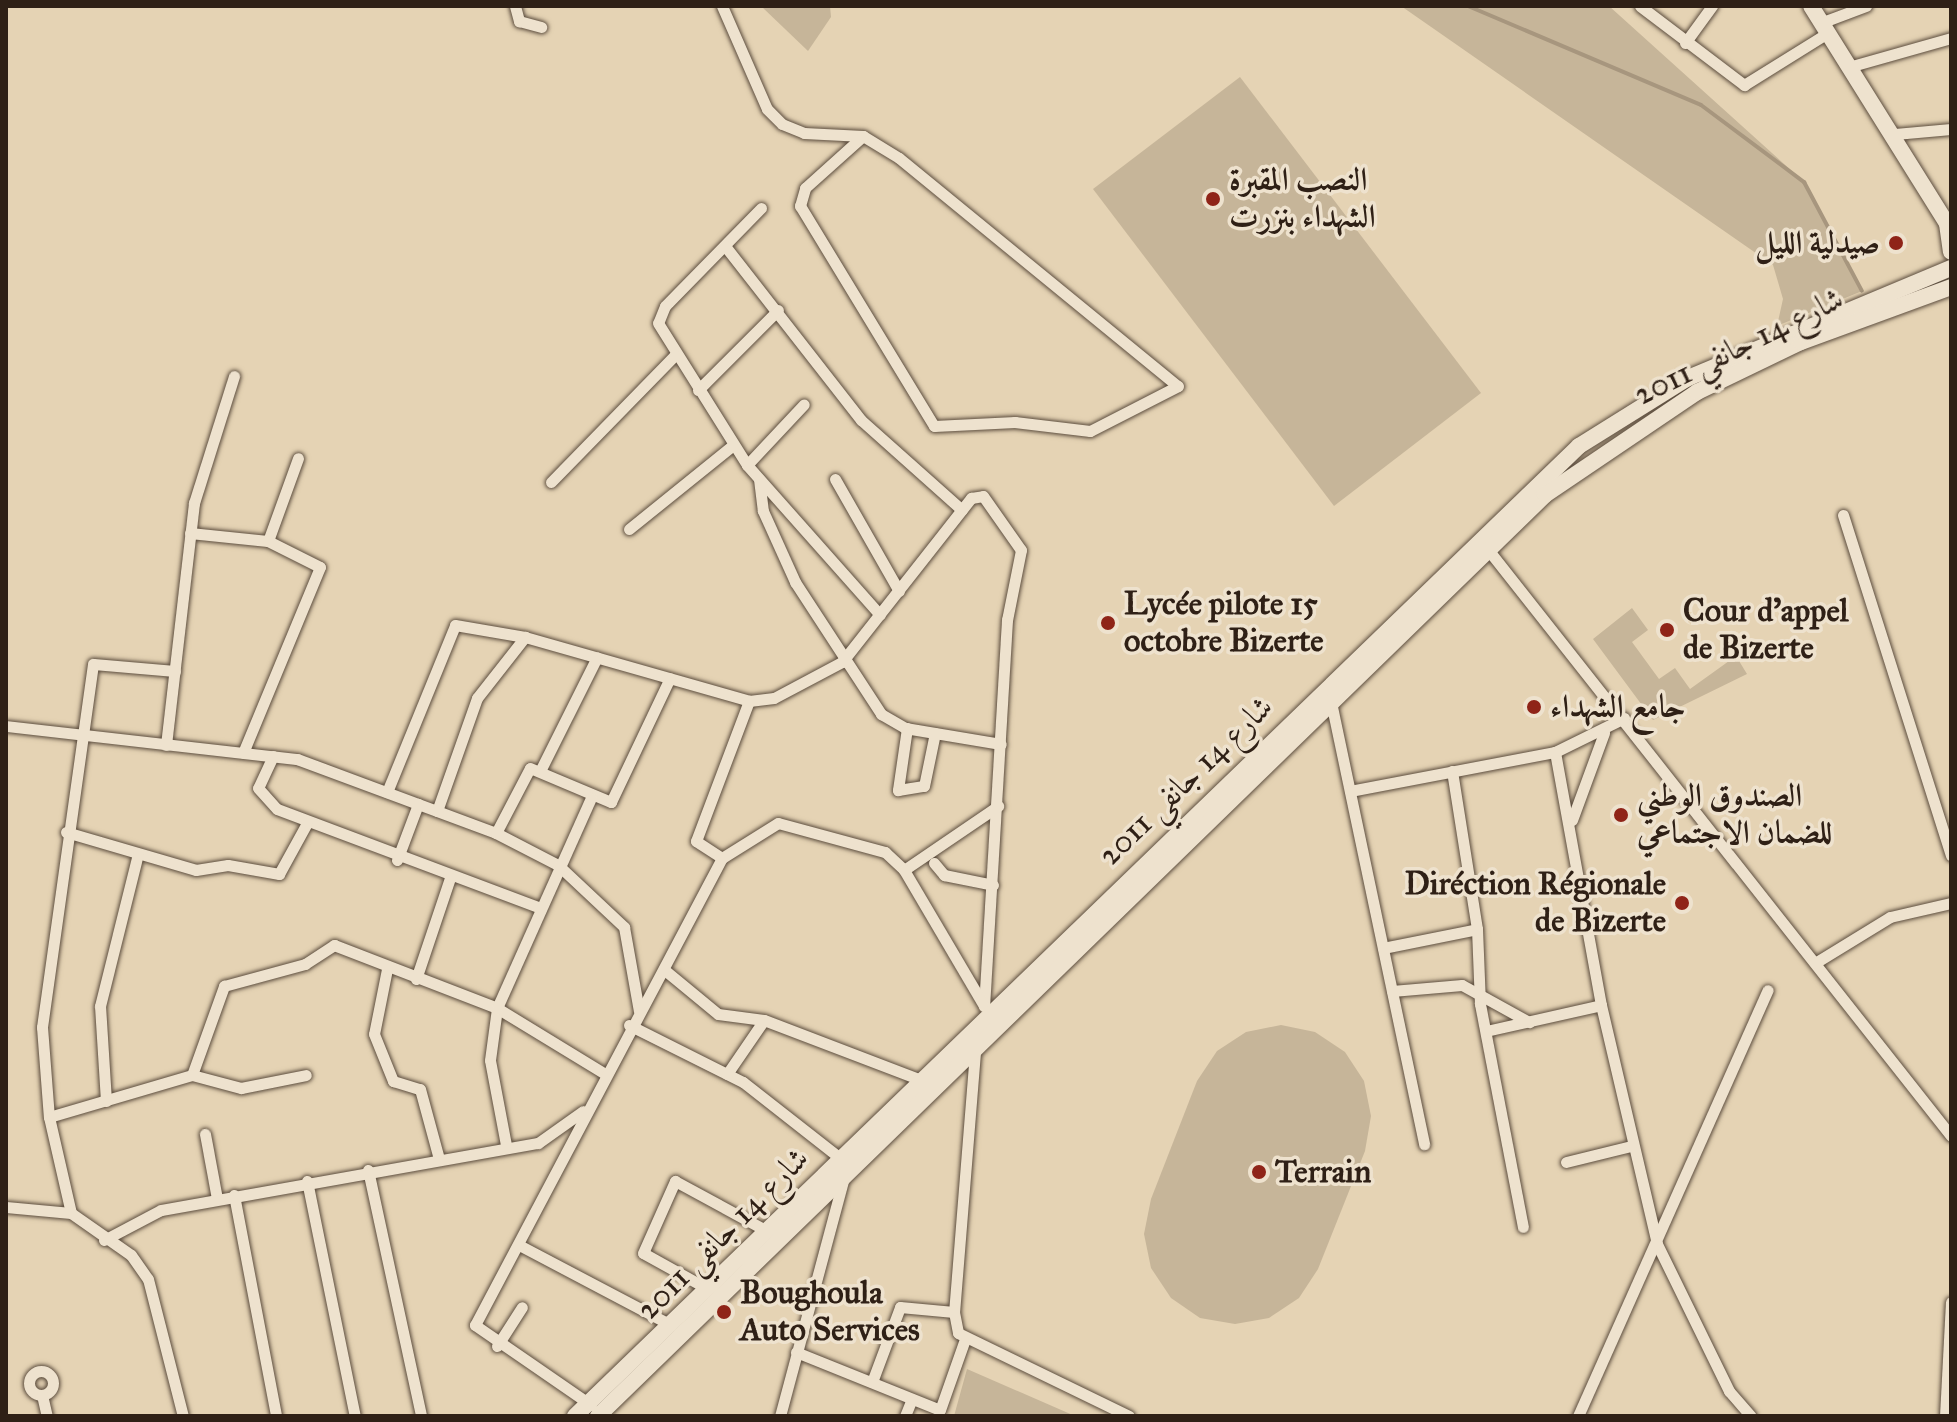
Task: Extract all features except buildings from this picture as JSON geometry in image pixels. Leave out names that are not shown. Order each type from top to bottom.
[{"type":"main road","points":[[1811,6],[1895,134],[1949,227],[1951,252]]},
{"type":"main road","name":"شارع 14 جانفي 2011","points":[[575,1416],[596,1411],[844,1176],[990,1017],[1478,537],[1579,446],[1642,403],[1793,329],[1951,268],[1951,278]]},
{"type":"main road","name":"شارع 14 جانفي 2011","points":[[596,1411],[671,1325],[840,1158],[929,1084],[975,1052],[990,1017],[1331,702],[1555,486],[1649,419],[1801,342],[1951,287]]},
{"type":"street","points":[[515,6],[519,21],[541,27]]},
{"type":"street","points":[[722,6],[767,109],[782,124],[804,133],[863,136],[1178,386],[1090,431],[1015,422],[934,426],[800,206],[805,188],[863,136]]},
{"type":"street","points":[[1640,6],[1744,85],[1826,27],[1866,6]]},
{"type":"street","points":[[1685,43],[1712,6]]},
{"type":"street","points":[[1852,66],[1951,38]]},
{"type":"street","points":[[1895,134],[1951,129]]},
{"type":"street","points":[[761,208],[659,314],[675,355],[732,446],[880,615]]},
{"type":"street","points":[[725,246],[861,420],[962,510]]},
{"type":"street","points":[[698,390],[778,310]]},
{"type":"street","points":[[551,482],[675,355]]},
{"type":"street","points":[[166,745],[190,533],[234,376]]},
{"type":"street","points":[[747,465],[804,404]]},
{"type":"street","points":[[629,529],[732,446]]},
{"type":"street","points":[[268,541],[298,458]]},
{"type":"street","points":[[759,479],[769,529],[842,662],[881,714],[907,728],[1001,744]]},
{"type":"street","points":[[835,479],[899,591]]},
{"type":"street","points":[[387,792],[452,629],[460,623],[525,637],[749,701],[774,698],[842,662],[962,510],[983,496],[1021,550],[1007,620],[993,885],[990,1017]]},
{"type":"street","points":[[1843,515],[1951,855]]},
{"type":"street","points":[[190,533],[268,541],[314,561],[321,572],[243,753]]},
{"type":"street","points":[[1478,537],[1624,718],[1951,1136]]},
{"type":"street","points":[[437,811],[477,698],[525,637]]},
{"type":"street","points":[[540,771],[597,657]]},
{"type":"street","points":[[71,1213],[49,1117],[42,1006],[66,832],[95,661],[175,671]]},
{"type":"street","points":[[496,833],[525,771],[540,771],[591,798],[614,798],[670,678]]},
{"type":"street","points":[[722,858],[696,841],[749,701]]},
{"type":"street","points":[[1331,702],[1424,1144]]},
{"type":"street","points":[[1350,791],[1555,752],[1604,733],[1624,718]]},
{"type":"street","points":[[6,726],[82,737],[273,756],[387,792],[496,833],[558,865],[624,927],[639,1011]]},
{"type":"street","points":[[907,728],[898,790],[924,786],[935,733]]},
{"type":"street","points":[[1571,825],[1604,733]]},
{"type":"street","points":[[1555,752],[1571,825],[1601,1005],[1631,1146],[1657,1244],[1729,1391],[1751,1416]]},
{"type":"street","points":[[273,756],[259,794],[307,823],[397,860],[541,908]]},
{"type":"street","points":[[1452,771],[1477,929],[1480,994],[1523,1227]]},
{"type":"street","points":[[506,1145],[490,1060],[497,1008],[558,865],[591,798]]},
{"type":"street","points":[[397,860],[418,804]]},
{"type":"street","points":[[904,870],[998,806]]},
{"type":"street","points":[[66,832],[196,870],[228,865],[279,874],[307,823]]},
{"type":"street","points":[[596,1411],[497,1346],[475,1325],[519,1245],[629,1025],[667,972],[722,858],[778,823],[872,847],[904,870],[990,1017]]},
{"type":"street","points":[[106,1101],[100,1006],[138,854]]},
{"type":"street","points":[[934,863],[944,875],[993,885]]},
{"type":"street","points":[[416,979],[450,878]]},
{"type":"street","points":[[1815,963],[1890,917],[1951,903]]},
{"type":"street","points":[[1383,948],[1477,929]]},
{"type":"street","points":[[192,1075],[230,981],[305,964],[327,946],[497,1008],[605,1074]]},
{"type":"street","points":[[387,969],[374,1034],[393,1081],[420,1089],[439,1159]]},
{"type":"street","points":[[667,972],[718,1014],[764,1020],[929,1084]]},
{"type":"street","points":[[1392,991],[1447,982],[1480,994],[1529,1022]]},
{"type":"street","points":[[1578,1416],[1768,990]]},
{"type":"street","points":[[1486,1031],[1601,1005]]},
{"type":"street","points":[[727,1074],[764,1020]]},
{"type":"street","points":[[629,1025],[727,1074],[840,1158]]},
{"type":"street","points":[[796,1352],[944,1409],[964,1342],[954,1312],[975,1052]]},
{"type":"street","points":[[49,1117],[192,1075],[241,1088],[306,1075]]},
{"type":"street","points":[[104,1240],[148,1213],[551,1138],[589,1105]]},
{"type":"street","points":[[205,1134],[217,1199]]},
{"type":"street","points":[[1566,1162],[1631,1146]]},
{"type":"street","points":[[368,1170],[421,1416]]},
{"type":"street","points":[[780,1416],[844,1176]]},
{"type":"street","points":[[307,1181],[355,1416]]},
{"type":"street","points":[[708,1289],[643,1253],[675,1181],[767,1231]]},
{"type":"street","points":[[234,1195],[276,1416]]},
{"type":"street","points":[[6,1207],[71,1213],[104,1240],[131,1255],[148,1279],[183,1416]]},
{"type":"street","points":[[519,1245],[671,1325]]},
{"type":"street","points":[[1945,1416],[1951,1302]]},
{"type":"street","points":[[497,1346],[522,1307]]},
{"type":"street","points":[[872,1382],[900,1307],[954,1312]]},
{"type":"street","points":[[964,1342],[1129,1416]]},
{"type":"street","points":[[42,1395],[47,1416]]},
{"type":"street","points":[[905,1416],[912,1399]]},
{"type":"shaded area","points":[[761,6],[830,6],[831,17],[808,51]]},
{"type":"shaded area","points":[[1401,6],[1609,6],[1804,182],[1862,291],[1777,326],[1783,299],[1773,265]]},
{"type":"shaded area","points":[[1240,77],[1481,393],[1334,506],[1093,189]]},
{"type":"shaded area","points":[[1632,608],[1648,630],[1632,642],[1659,679],[1675,668],[1690,689],[1736,656],[1747,674],[1653,720],[1593,639]]},
{"type":"shaded area","points":[[1281,1025],[1315,1032],[1345,1052],[1364,1081],[1371,1116],[1365,1151],[1318,1269],[1299,1298],[1269,1318],[1235,1324],[1200,1318],[1171,1298],[1151,1268],[1144,1234],[1151,1199],[1197,1081],[1217,1051],[1246,1032]]},
{"type":"shaded area","points":[[967,1369],[1075,1416],[954,1416]]},
{"type":"waterway","points":[[1468,6],[1701,105],[1804,182],[1862,291]]},
{"type":"place","name":"النصب المقبرة الشهداء بنزرت","points":[[1213,199]]},
{"type":"place","name":"صيدلية الليل","points":[[1896,243]]},
{"type":"place","name":"Lycée pilote 15 octobre Bizerte","points":[[1108,623]]},
{"type":"place","name":"Cour d'appel de Bizerte","points":[[1667,630]]},
{"type":"place","name":"جامع الشهداء","points":[[1534,707]]},
{"type":"place","name":"الصندوق الوطني للضمان الاجتماعي","points":[[1621,815]]},
{"type":"place","name":"Diréction Régionale de Bizerte","points":[[1682,903]]},
{"type":"place","name":"Terrain","points":[[1259,1172]]},
{"type":"place","name":"Boughoula Auto Services","points":[[724,1312]]}]
